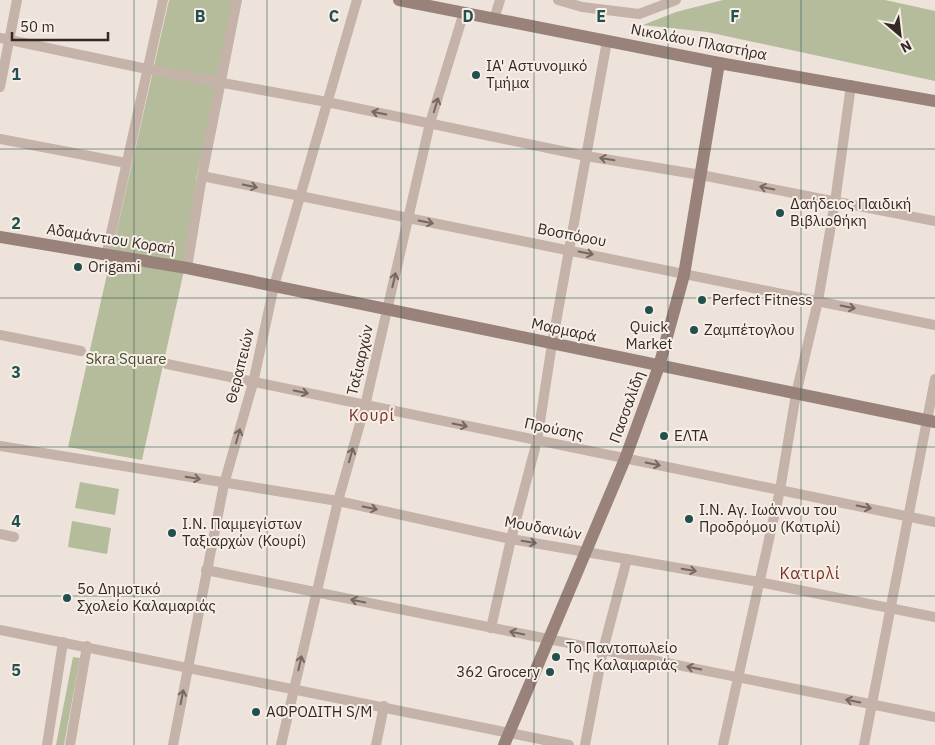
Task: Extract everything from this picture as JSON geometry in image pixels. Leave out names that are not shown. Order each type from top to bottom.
[{"type":"main road","name":"Νικολάου Πλαστήρα","points":[[400,0],[719,63],[935,101]]},
{"type":"main road","name":"Πασσαλίδη","points":[[504,745],[625,459],[660,366],[684,275],[719,63]]},
{"type":"main road","name":"Αδαμάντιου Κοραή","points":[[0,236],[106,256],[187,268]]},
{"type":"main road","name":"Μαρμαρά","points":[[187,268],[931,421]]},
{"type":"street","points":[[0,87],[5,39],[17,0]]},
{"type":"street","points":[[106,256],[162,0]]},
{"type":"street","points":[[187,268],[202,176],[237,0]]},
{"type":"street","name":"Θεραπειών","points":[[173,745],[224,484],[253,382],[274,286],[357,0]]},
{"type":"street","points":[[494,19],[500,0]]},
{"type":"street","points":[[558,0],[582,6],[639,14],[676,0]]},
{"type":"street","name":"Ταξιαρχών","points":[[281,745],[338,501],[365,406],[430,124],[464,12]]},
{"type":"street","points":[[5,39],[147,69],[327,102],[586,156],[701,175],[935,221]]},
{"type":"street","points":[[491,628],[511,538],[537,441],[552,344],[607,41]]},
{"type":"street","points":[[723,745],[780,490],[796,394],[818,301],[836,202],[851,85]]},
{"type":"street","points":[[0,139],[126,163]]},
{"type":"street","name":"Βοσπόρου","points":[[202,176],[935,325]]},
{"type":"street","points":[[0,335],[81,351]]},
{"type":"street","name":"Προύσης","points":[[167,364],[935,522]]},
{"type":"street","points":[[864,745],[909,516],[931,421],[935,380]]},
{"type":"street","name":"Μουδανιών","points":[[0,446],[224,484],[338,501],[511,538],[759,582],[935,617]]},
{"type":"street","points":[[0,534],[14,537]]},
{"type":"street","points":[[585,745],[603,650],[627,559]]},
{"type":"street","points":[[206,570],[935,717]]},
{"type":"street","points":[[0,630],[384,706],[569,745]]},
{"type":"street","points":[[47,745],[63,642]]},
{"type":"street","points":[[70,745],[87,646]]},
{"type":"street","points":[[376,745],[384,706]]},
{"type":"green space","name":"Skra Square","points":[[169,0],[233,0],[216,94],[197,174],[185,266],[142,460],[68,447]]},
{"type":"green space","points":[[723,0],[885,0],[935,11],[935,81],[707,32],[643,25],[676,12]]},
{"type":"green space","points":[[80,482],[119,489],[115,515],[75,508]]},
{"type":"green space","points":[[72,521],[111,528],[107,554],[68,547]]},
{"type":"green space","points":[[73,657],[80,658],[64,745],[56,745]]},
{"type":"place","name":"ΙΑ' Αστυνομικό Τμήμα","points":[[476,75]]},
{"type":"place","name":"Δαήδειος Παιδική Βιβλιοθήκη","points":[[780,213]]},
{"type":"place","name":"Origami","points":[[78,267]]},
{"type":"place","name":"Perfect Fitness","points":[[702,300]]},
{"type":"place","name":"Quick Market","points":[[649,310]]},
{"type":"place","name":"Ζαμπέτογλου","points":[[694,330]]},
{"type":"place","name":"ΕΛΤΑ","points":[[664,436]]},
{"type":"place","name":"Ι.Ν. Αγ. Ιωάννου του Προδρόμου (Κατιρλί)","points":[[689,519]]},
{"type":"place","name":"Ι.Ν. Παμμεγίστων Ταξιαρχών (Κουρί)","points":[[172,533]]},
{"type":"place","name":"5ο Δημοτικό Σχολείο Καλαμαριάς","points":[[67,598]]},
{"type":"place","name":"Το Παντοπωλείο Της Καλαμαριάς","points":[[556,657]]},
{"type":"place","name":"362 Grocery","points":[[550,672]]},
{"type":"place","name":"ΑΦΡΟΔΙΤΗ S/M","points":[[256,712]]},
{"type":"district","name":"Κουρί","points":[[372,415]]},
{"type":"district","name":"Κατιρλί","points":[[810,573]]}]
